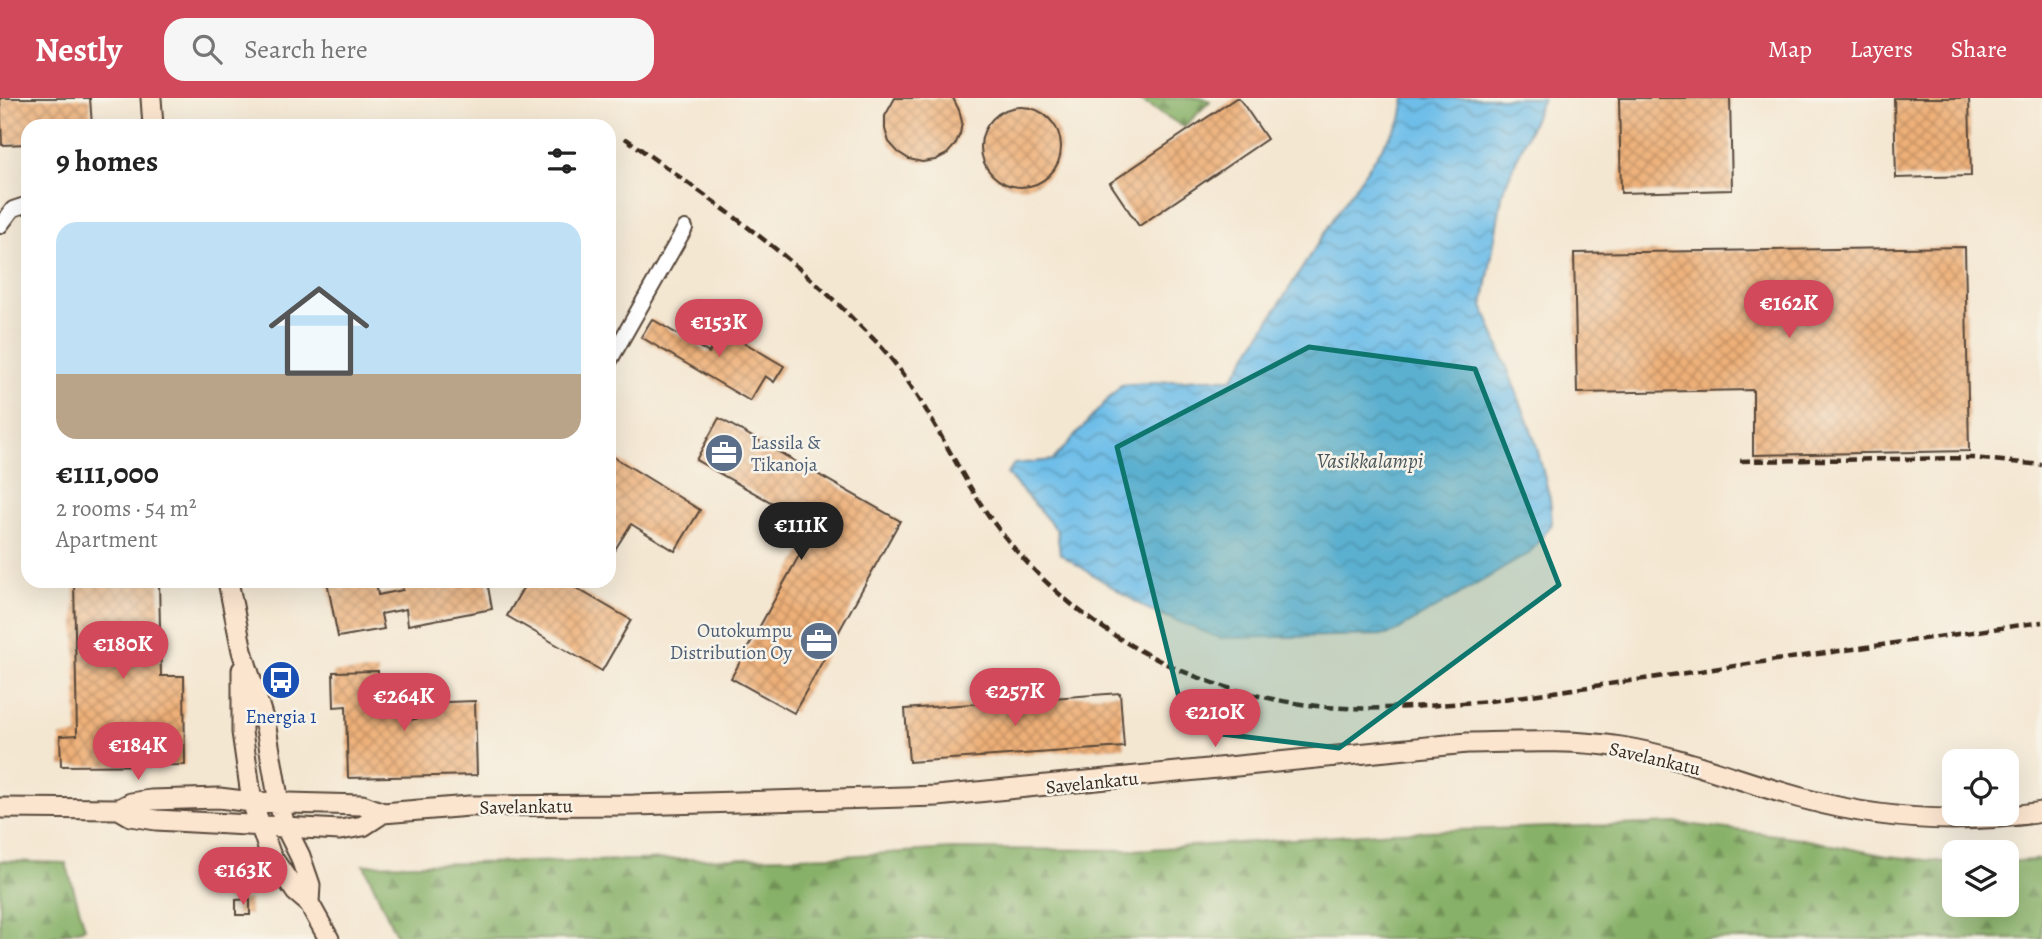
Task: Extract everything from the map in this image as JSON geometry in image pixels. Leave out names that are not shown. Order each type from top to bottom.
[{"type":"main road","points":[[151,98],[152,119]]},
{"type":"main road","points":[[229,588],[242,651],[266,728],[279,803],[285,826],[300,856],[310,885],[310,903]]},
{"type":"main road","points":[[242,651],[242,732],[252,802],[271,856],[296,892],[310,903],[329,939]]},
{"type":"main road","name":"Savelankatu","points":[[119,809],[131,803],[151,800],[219,798],[252,802],[362,805],[383,813],[469,806],[662,804],[937,796],[1467,743],[1544,741],[1620,747],[1672,759],[1807,800],[1877,814],[1961,820],[2042,812]]},
{"type":"main road","points":[[0,808],[119,809]]},
{"type":"main road","name":"Savelankatu","points":[[119,809],[131,816],[156,820],[340,830],[363,826],[383,813]]},
{"type":"street","points":[[0,226],[13,209],[21,206]]},
{"type":"street","points":[[616,350],[685,228]]},
{"type":"highlighted area","points":[[1309,347],[1475,369],[1559,585],[1339,748],[1187,730],[1117,447]]},
{"type":"green space","points":[[1136,98],[1203,98],[1210,101],[1184,127]]},
{"type":"green space","points":[[1678,823],[1792,837],[1887,856],[1942,862],[1942,917],[2019,917],[2019,861],[2042,859],[2042,939],[398,939],[364,865],[843,856],[951,849],[1134,850],[1394,832]]},
{"type":"green space","points":[[0,861],[66,863],[85,928],[45,939],[0,939]]},
{"type":"water","name":"Vasikkalampi","points":[[1405,98],[1543,98],[1503,191],[1483,306],[1535,440],[1550,499],[1552,524],[1530,553],[1389,635],[1220,638],[1149,610],[1060,554],[1057,530],[1007,474],[1014,464],[1053,460],[1121,385],[1232,379],[1337,213],[1401,120]]},
{"type":"building","points":[[0,98],[90,98],[92,119],[21,119],[21,144],[2,145]]},
{"type":"building","points":[[895,98],[953,98],[962,122],[955,145],[947,154],[922,162],[909,159],[898,152],[889,142],[885,129],[885,116]]},
{"type":"building","points":[[1239,98],[1267,139],[1139,226],[1110,183]]},
{"type":"building","points":[[1619,98],[1730,98],[1732,190],[1621,193]]},
{"type":"building","points":[[1894,98],[1969,98],[1971,176],[1896,178]]},
{"type":"building","points":[[1021,107],[1036,110],[1049,119],[1058,132],[1061,147],[1058,162],[1049,175],[1036,184],[1021,187],[1006,184],[993,175],[984,162],[981,147],[984,132],[993,119],[1006,110]]},
{"type":"building","points":[[1965,247],[1969,451],[1753,455],[1753,390],[1577,393],[1574,253]]},
{"type":"building","points":[[652,319],[709,353],[723,330],[784,366],[774,382],[765,376],[750,401],[641,337]]},
{"type":"building","points":[[719,418],[900,521],[794,713],[731,678],[815,527],[696,460]]},
{"type":"building","points":[[616,458],[700,510],[675,551],[631,524],[616,548]]},
{"type":"building","points":[[74,588],[159,588],[161,676],[184,676],[185,765],[61,766],[60,736],[77,735]]},
{"type":"building","points":[[328,588],[377,588],[378,595],[403,588],[488,588],[492,609],[408,625],[406,609],[381,614],[384,629],[338,637]]},
{"type":"building","points":[[523,588],[576,588],[631,620],[602,671],[507,616]]},
{"type":"building","points":[[378,671],[379,704],[400,703],[403,721],[421,718],[419,703],[475,701],[477,775],[348,778],[346,706],[334,707],[333,672]]},
{"type":"building","points":[[1120,693],[1124,747],[909,762],[905,709]]},
{"type":"building","points":[[250,899],[250,915],[236,915],[236,900]]},
{"type":"railway","points":[[625,138],[772,246],[827,293],[876,341],[904,375],[997,527],[1027,563],[1060,595],[1096,623],[1135,647],[1175,668],[1218,684],[1263,697],[1331,707],[1377,708],[1490,701],[2042,622]]},
{"type":"railway","points":[[1740,461],[1973,458],[2042,465]]},
{"type":"place","name":"Lassila & Tikanoja","points":[[724,453]]},
{"type":"place","name":"Outokumpu Distribution Oy","points":[[819,641]]},
{"type":"place","name":"Energia 1","points":[[281,680]]}]
